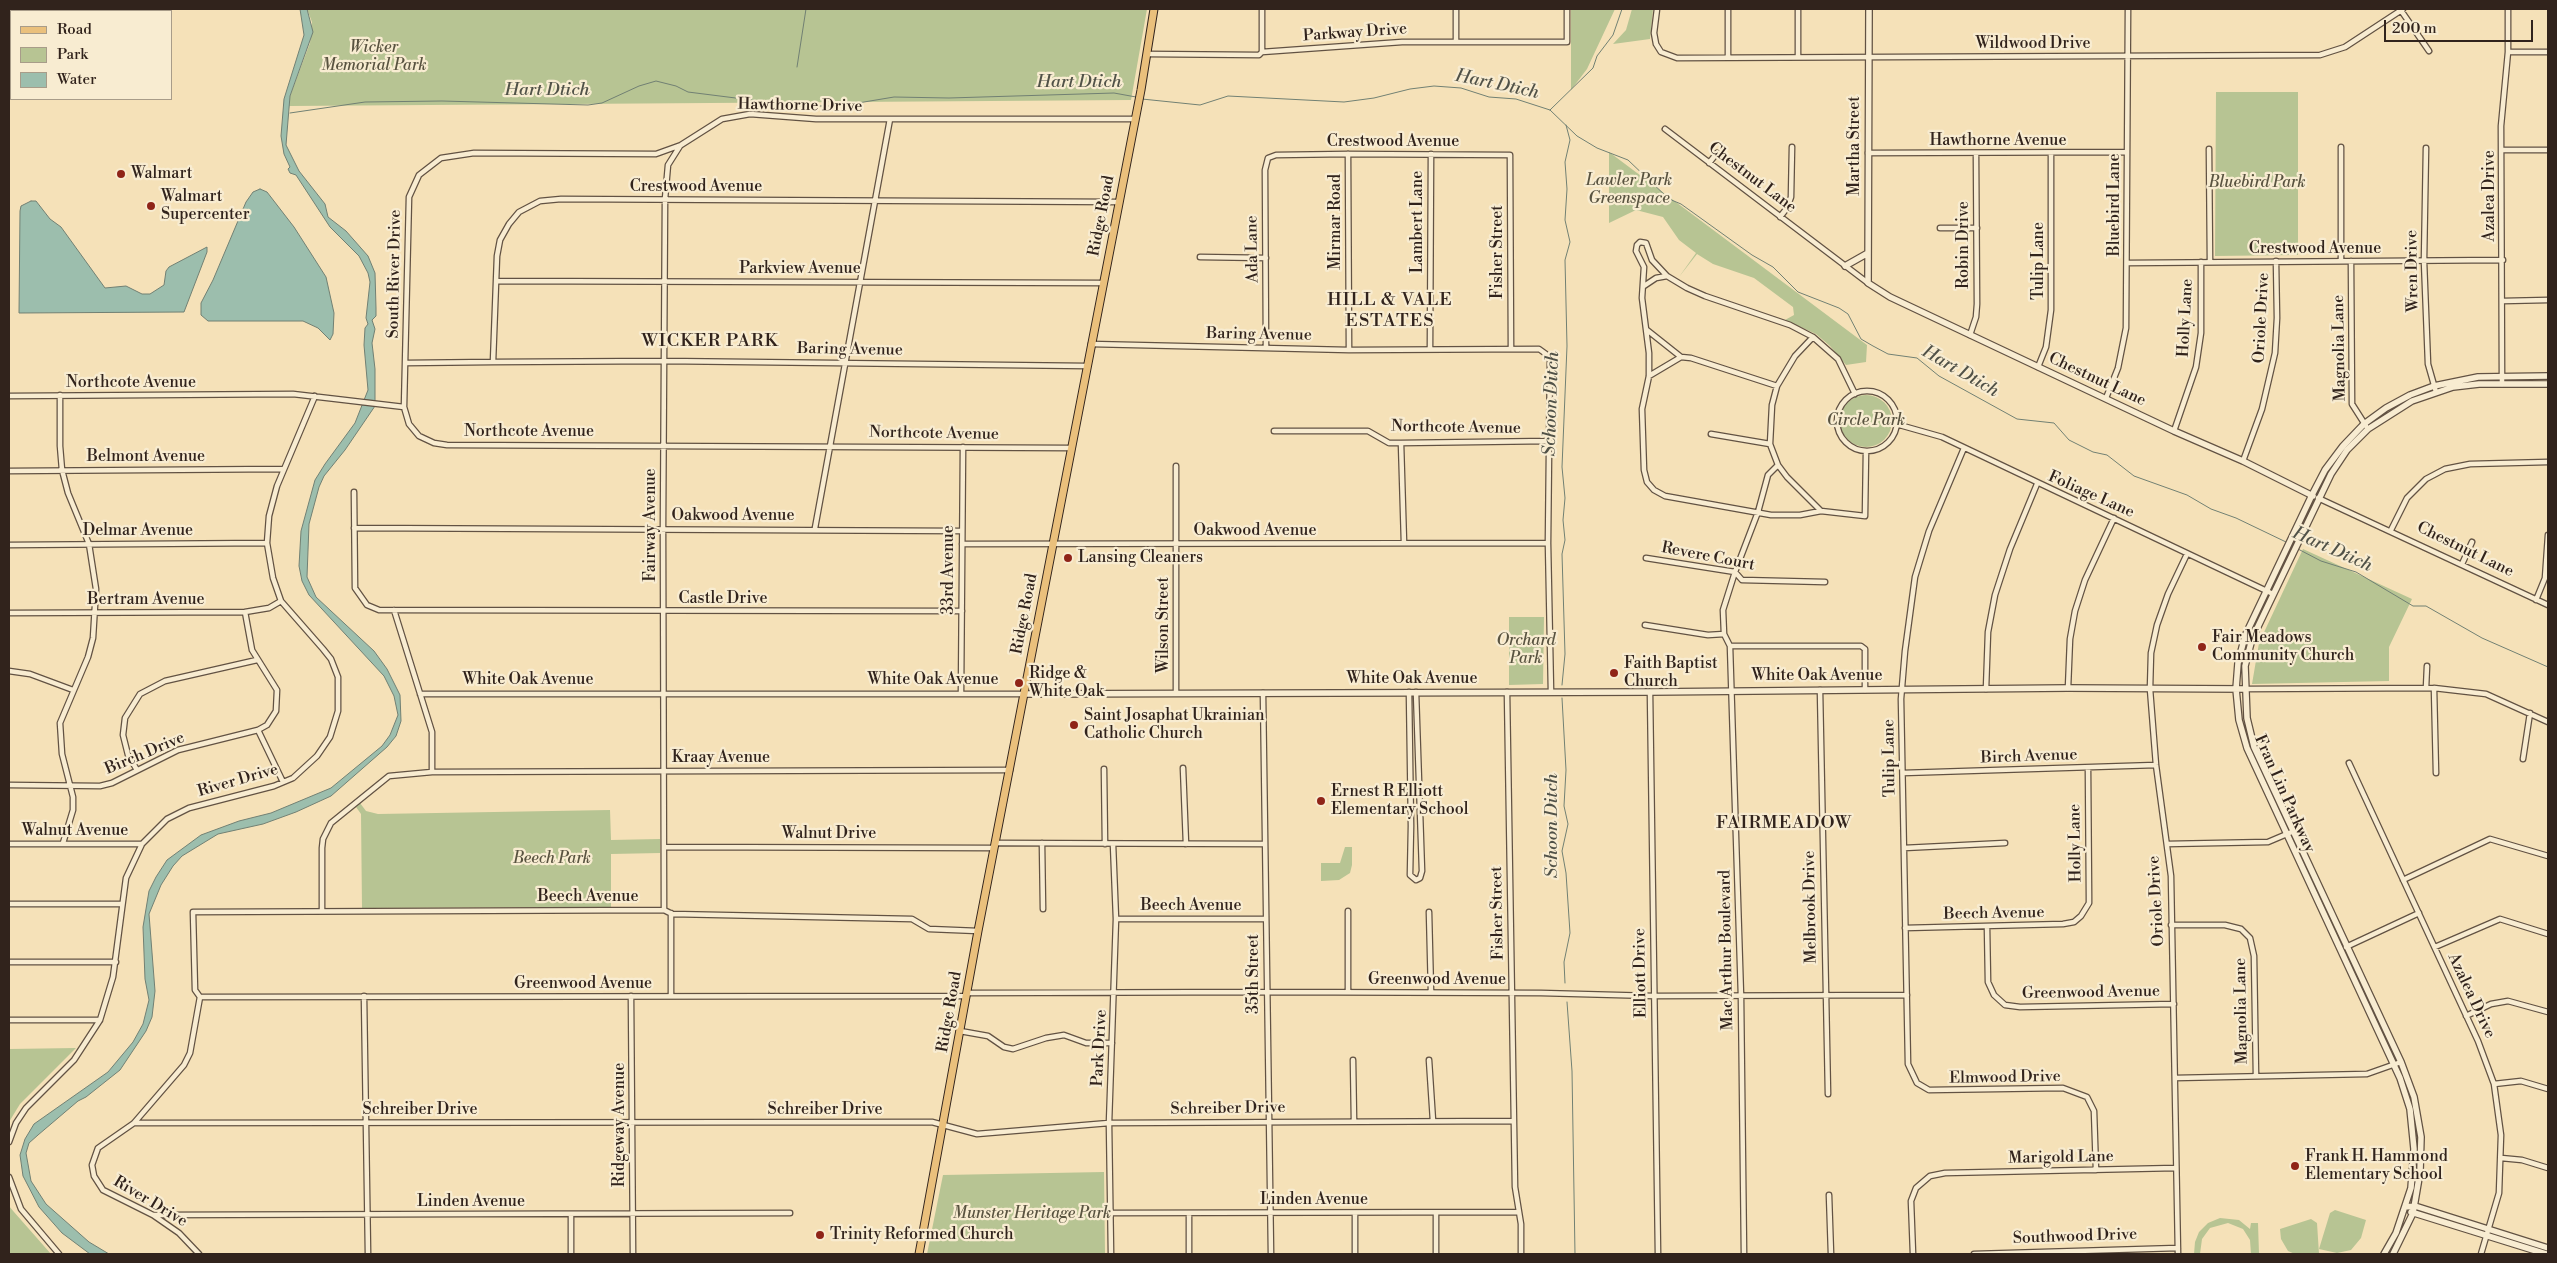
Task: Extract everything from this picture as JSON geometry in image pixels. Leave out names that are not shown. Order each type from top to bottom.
[{"type":"main road","name":"Ridge Road","points":[[919,1254],[978,931],[1141,90],[1154,9]]},
{"type":"street","points":[[1262,9],[1262,52]]},
{"type":"street","points":[[1456,9],[1456,42]]},
{"type":"street","name":"Parkway Drive","points":[[1147,54],[1259,56],[1262,52],[1402,42],[1567,42],[1567,9]]},
{"type":"street","name":"Wildwood Drive","points":[[1657,9],[1654,33],[1656,44],[1661,52],[1677,58],[2320,55],[2345,47],[2401,9]]},
{"type":"street","points":[[1728,9],[1728,57]]},
{"type":"street","points":[[1798,9],[1798,57]]},
{"type":"street","name":"Martha Street","points":[[1868,283],[1869,9]]},
{"type":"street","name":"Bluebird Lane","points":[[2106,398],[2118,368],[2125,334],[2128,9]]},
{"type":"street","points":[[2401,9],[2429,51]]},
{"type":"street","name":"Azalea Drive","points":[[2502,384],[2502,150],[2503,98],[2508,52],[2508,9]]},
{"type":"street","points":[[2508,52],[2548,52]]},
{"type":"street","name":"Hawthorne Drive","points":[[474,153],[656,154],[681,145],[722,119],[741,115],[816,119],[1135,119]]},
{"type":"street","points":[[815,528],[890,119]]},
{"type":"street","name":"Chestnut Lane","points":[[1664,130],[1868,283],[1890,297],[2106,398],[2174,432],[2244,461],[2318,498],[2548,605]]},
{"type":"street","name":"Fairway Avenue","points":[[664,910],[663,529],[666,200],[668,165],[681,145]]},
{"type":"street","points":[[1780,217],[1787,208],[1791,197],[1792,147]]},
{"type":"street","points":[[2341,147],[2341,261]]},
{"type":"street","name":"Wren Drive","points":[[2426,148],[2424,261],[2428,364],[2435,389]]},
{"type":"street","name":"Holly Lane","points":[[2209,149],[2210,262]]},
{"type":"street","points":[[2502,150],[2548,150]]},
{"type":"street","name":"Hawthorne Avenue","points":[[1868,153],[2051,154],[2128,152]]},
{"type":"street","name":"South River Drive","points":[[404,407],[408,207],[412,188],[419,175],[441,158],[474,153]]},
{"type":"street","points":[[1710,163],[1717,153]]},
{"type":"street","name":"Robin Drive","points":[[1970,335],[1976,317],[1977,304],[1976,153]]},
{"type":"street","name":"Mirmar Road","points":[[1348,154],[1349,350]]},
{"type":"street","name":"Lambert Lane","points":[[1430,350],[1431,154]]},
{"type":"street","name":"Tulip Lane","points":[[2038,367],[2046,347],[2052,310],[2051,154]]},
{"type":"street","name":"Crestwood Avenue","points":[[1276,155],[1510,155]]},
{"type":"street","name":"Ada Lane","points":[[1266,348],[1265,170],[1268,158],[1276,155]]},
{"type":"street","name":"Fisher Street","points":[[1510,155],[1510,348]]},
{"type":"street","name":"Crestwood Avenue","points":[[494,362],[496,281],[500,240],[509,224],[519,212],[529,206],[561,199],[1119,202]]},
{"type":"street","points":[[1940,228],[1977,228]]},
{"type":"street","points":[[1855,394],[1838,359],[1813,337],[1790,325],[1705,296],[1668,276],[1652,260],[1646,243],[1640,242],[1636,251],[1644,267],[1642,298],[1649,376],[1642,409],[1644,470],[1647,482],[1665,496],[1758,512],[1800,515],[1821,511],[1865,516],[1866,451]]},
{"type":"street","points":[[1845,266],[1868,253]]},
{"type":"street","points":[[1200,258],[1266,258]]},
{"type":"street","name":"Crestwood Avenue","points":[[2127,263],[2502,260]]},
{"type":"street","name":"Oriole Drive","points":[[2244,461],[2262,409],[2275,353],[2278,318],[2276,261]]},
{"type":"street","name":"Magnolia Lane","points":[[2351,261],[2352,404],[2366,427]]},
{"type":"street","name":"Holly Lane","points":[[2174,432],[2196,367],[2201,333],[2201,262]]},
{"type":"street","points":[[1644,286],[1656,278],[1668,276]]},
{"type":"street","name":"Parkview Avenue","points":[[496,281],[1103,283]]},
{"type":"street","points":[[2503,301],[2548,300]]},
{"type":"street","points":[[1646,330],[1681,357],[1691,358],[1777,386]]},
{"type":"street","points":[[1813,337],[1795,356],[1777,386],[1772,405],[1770,444],[1778,465],[1801,492],[1821,511]]},
{"type":"street","name":"Baring Avenue","points":[[1091,344],[1349,350],[1539,349],[1550,360],[1549,442]]},
{"type":"street","points":[[1649,376],[1681,357]]},
{"type":"street","points":[[406,363],[494,362]]},
{"type":"street","name":"Baring Avenue","points":[[494,362],[846,362],[1087,366]]},
{"type":"street","name":"Fran Lin Parkway","points":[[2393,1254],[2414,1210],[2420,1172],[2420,1130],[2414,1098],[2401,1062],[2287,835],[2247,748],[2239,720],[2236,689],[2238,663],[2245,636],[2296,528],[2325,470],[2343,446],[2366,427],[2435,389],[2478,377],[2548,376]]},
{"type":"street","name":"Fran Lin Parkway","points":[[2435,389],[2502,384],[2548,384]]},
{"type":"street","points":[[1866,392],[1882,396],[1893,408],[1896,424],[1893,435],[1886,444],[1877,449],[1866,451],[1851,446],[1845,441],[1838,427],[1839,411],[1843,404],[1855,394],[1866,392]]},
{"type":"street","name":"Northcote Avenue","points":[[9,396],[293,394],[315,396],[404,407],[409,424],[414,431],[426,440],[434,443],[1071,448]]},
{"type":"street","points":[[60,395],[62,470],[71,500],[89,544],[96,589],[96,612],[88,657],[60,722],[59,739],[71,786],[73,810],[63,844]]},
{"type":"street","name":"River Drive","points":[[9,1142],[16,1124],[26,1108],[74,1060],[100,1020],[110,992],[116,962],[122,904],[130,866],[142,844],[167,819],[189,808],[283,782],[308,766],[324,747],[335,724],[340,687],[331,659],[281,600],[271,572],[267,543],[272,504],[283,469],[315,396]]},
{"type":"street","name":"Foliage Lane","points":[[1896,424],[1942,438],[2273,594]]},
{"type":"street","name":"Fran Lin Parkway","points":[[2366,427],[2330,474],[2252,639],[2246,666],[2244,689],[2247,718],[2254,747],[2294,832],[2407,1099],[2414,1138],[2413,1171],[2405,1207],[2396,1233],[2384,1254]]},
{"type":"street","name":"Northcote Avenue","points":[[1274,431],[1368,431],[1389,442],[1401,443],[1549,442]]},
{"type":"street","points":[[1711,434],[1770,444]]},
{"type":"street","points":[[1549,442],[1548,542],[1551,692]]},
{"type":"street","points":[[1401,443],[1404,543]]},
{"type":"street","name":"33rd Avenue","points":[[961,694],[963,447]]},
{"type":"street","name":"Tulip Lane","points":[[1912,1076],[1908,1064],[1904,773],[1901,699],[1908,616],[1915,577],[1928,531],[1964,448]]},
{"type":"street","points":[[2390,530],[2407,498],[2426,479],[2445,468],[2470,464],[2548,462]]},
{"type":"street","points":[[1778,465],[1768,475],[1758,512],[1735,572],[1723,610],[1724,634],[1730,646],[1861,646],[1865,649],[1865,690]]},
{"type":"street","name":"Wilson Street","points":[[1176,466],[1176,693]]},
{"type":"street","name":"Belmont Avenue","points":[[9,471],[283,469]]},
{"type":"street","points":[[1986,689],[1988,632],[1995,595],[2010,549],[2037,484]]},
{"type":"street","points":[[322,911],[322,848],[323,839],[331,823],[389,776],[432,772],[432,732],[394,610],[379,610],[367,605],[355,588],[354,492]]},
{"type":"street","points":[[2068,688],[2070,639],[2075,612],[2084,580],[2114,518]]},
{"type":"street","name":"Oakwood Avenue","points":[[354,528],[815,528],[962,531]]},
{"type":"street","points":[[2536,600],[2545,578],[2548,534]]},
{"type":"street","name":"Oakwood Avenue","points":[[962,544],[1548,542]]},
{"type":"street","points":[[2462,564],[2472,542]]},
{"type":"street","name":"Delmar Avenue","points":[[9,545],[267,543]]},
{"type":"street","name":"Oriole Drive","points":[[2178,1254],[2171,876],[2156,765],[2150,689],[2151,653],[2157,625],[2168,594],[2187,554]]},
{"type":"street","name":"Revere Court","points":[[1646,558],[1735,572],[1742,580],[1825,582]]},
{"type":"street","name":"Bertram Avenue","points":[[9,613],[244,612],[269,608],[281,600]]},
{"type":"street","name":"Castle Drive","points":[[394,610],[962,611]]},
{"type":"street","points":[[244,612],[248,640],[257,660],[273,681],[278,701],[272,718],[258,730],[283,782]]},
{"type":"street","points":[[1645,625],[1708,634],[1724,634]]},
{"type":"street","name":"Mac Arthur Boulevard","points":[[1730,646],[1733,690],[1741,996],[1744,1254]]},
{"type":"street","points":[[137,770],[128,755],[123,735],[125,718],[140,694],[165,681],[257,660]]},
{"type":"street","points":[[2426,688],[2427,666]]},
{"type":"street","points":[[9,671],[30,674],[73,690]]},
{"type":"street","name":"White Oak Avenue","points":[[420,694],[1024,694],[1650,692],[2068,688],[2434,688],[2486,694],[2548,722]]},
{"type":"street","points":[[2434,688],[2436,773]]},
{"type":"street","name":"Melbrook Drive","points":[[1820,690],[1828,1094]]},
{"type":"street","points":[[1409,692],[1412,826],[1410,875],[1416,880],[1420,878],[1422,871],[1416,692]]},
{"type":"street","name":"Fisher Street","points":[[1507,692],[1515,1187],[1519,1212],[1521,1254]]},
{"type":"street","name":"Elliott Drive","points":[[1650,692],[1658,1254]]},
{"type":"street","name":"35th Street","points":[[1263,693],[1271,1254]]},
{"type":"street","points":[[2524,759],[2530,713]]},
{"type":"street","name":"Birch Drive","points":[[9,785],[71,786],[112,783],[178,750],[258,730]]},
{"type":"street","name":"Azalea Drive","points":[[2349,763],[2485,1057],[2494,1084],[2499,1113],[2502,1158],[2499,1193],[2489,1233],[2481,1254]]},
{"type":"street","name":"Birch Avenue","points":[[1904,773],[2156,765]]},
{"type":"street","points":[[1183,768],[1186,844]]},
{"type":"street","name":"Holly Lane","points":[[2081,916],[2089,903],[2088,768]]},
{"type":"street","points":[[1104,769],[1104,844]]},
{"type":"street","name":"Kraay Avenue","points":[[432,772],[1010,770]]},
{"type":"street","points":[[2167,844],[2268,842],[2294,832]]},
{"type":"street","points":[[2403,880],[2490,838],[2548,856]]},
{"type":"street","points":[[1042,843],[1044,909]]},
{"type":"street","name":"Walnut Drive","points":[[664,847],[995,846],[1042,843],[1265,844]]},
{"type":"street","points":[[1904,848],[2004,843]]},
{"type":"street","name":"Walnut Avenue","points":[[9,844],[142,844]]},
{"type":"street","name":"Park Drive","points":[[1111,1254],[1109,1123],[1115,992],[1116,919],[1112,844]]},
{"type":"street","points":[[9,904],[122,904]]},
{"type":"street","name":"Beech Avenue","points":[[193,912],[664,910],[670,913],[790,918],[912,919],[929,929],[978,931]]},
{"type":"street","points":[[1348,911],[1348,992]]},
{"type":"street","name":"River Drive","points":[[193,912],[194,987],[195,993],[200,997],[194,1041],[187,1059],[134,1123],[98,1148],[93,1159],[92,1171],[96,1182],[103,1190],[152,1215],[179,1233],[199,1254]]},
{"type":"street","points":[[1429,912],[1431,992]]},
{"type":"street","points":[[670,913],[671,996]]},
{"type":"street","points":[[2343,948],[2419,913]]},
{"type":"street","name":"Beech Avenue","points":[[1905,928],[2063,924],[2074,922],[2081,916]]},
{"type":"street","name":"Beech Avenue","points":[[1116,919],[1266,919]]},
{"type":"street","points":[[2435,947],[2500,919],[2548,934]]},
{"type":"street","name":"Magnolia Lane","points":[[2172,925],[2225,925],[2241,930],[2250,938],[2254,956],[2256,1076]]},
{"type":"street","name":"Greenwood Avenue","points":[[1987,926],[1988,982],[1994,995],[2004,1005],[2020,1007],[2174,1004]]},
{"type":"street","points":[[9,962],[116,962]]},
{"type":"street","name":"Greenwood Avenue","points":[[200,997],[967,995],[1115,992],[1431,992],[1654,996],[1906,995]]},
{"type":"street","points":[[364,996],[368,1254]]},
{"type":"street","name":"Ridgeway Avenue","points":[[632,996],[633,1254]]},
{"type":"street","points":[[2466,1016],[2491,1004],[2508,1001],[2548,1012]]},
{"type":"street","points":[[9,1020],[100,1020]]},
{"type":"street","points":[[960,1031],[988,1036],[1004,1047],[1014,1049],[1046,1038],[1064,1035],[1086,1043],[1112,1043]]},
{"type":"street","points":[[1353,1060],[1354,1121]]},
{"type":"street","points":[[1429,1060],[1433,1121]]},
{"type":"street","points":[[2175,1078],[2367,1074],[2401,1062]]},
{"type":"street","name":"Elmwood Drive","points":[[1912,1076],[1923,1087],[1937,1091],[2062,1088],[2075,1091],[2087,1097],[2094,1111],[2096,1170]]},
{"type":"street","points":[[2494,1084],[2521,1081],[2548,1089]]},
{"type":"street","name":"Schreiber Drive","points":[[134,1123],[943,1124],[977,1134],[1109,1123],[1514,1121]]},
{"type":"street","points":[[2502,1158],[2522,1160],[2548,1168]]},
{"type":"street","name":"Marigold Lane","points":[[1913,1254],[1911,1201],[1916,1188],[1930,1176],[1945,1173],[2176,1168]]},
{"type":"street","points":[[9,1177],[21,1208],[59,1254]]},
{"type":"street","points":[[1829,1195],[1830,1254]]},
{"type":"street","points":[[2405,1207],[2489,1233],[2548,1248]]},
{"type":"street","name":"Linden Avenue","points":[[1110,1213],[1519,1212]]},
{"type":"street","name":"Linden Avenue","points":[[152,1215],[633,1215],[790,1213]]},
{"type":"street","points":[[1189,1213],[1189,1254]]},
{"type":"street","points":[[1355,1213],[1355,1254]]},
{"type":"street","points":[[1436,1213],[1436,1254]]},
{"type":"street","points":[[571,1215],[571,1254]]},
{"type":"street","points":[[2489,1233],[2546,1254]]},
{"type":"street","name":"Southwood Drive","points":[[1974,1254],[2178,1248]]},
{"type":"green space","name":"Wicker Memorial Park","points":[[307,9],[1147,9],[1131,100],[289,106],[290,96],[310,43],[312,22]]},
{"type":"green space","points":[[1571,9],[1615,9],[1587,69],[1571,90]]},
{"type":"green space","points":[[1632,9],[1653,9],[1650,39],[1613,44],[1626,30]]},
{"type":"green space","name":"Bluebird Park","points":[[2216,92],[2298,92],[2298,255],[2215,256]]},
{"type":"green space","name":"Lawler Park Greenspace","points":[[1609,152],[1867,345],[1866,362],[1846,365],[1830,346],[1816,334],[1785,320],[1794,315],[1793,307],[1754,278],[1713,264],[1697,254],[1679,277],[1696,253],[1679,240],[1663,217],[1636,210],[1609,223]]},
{"type":"green space","name":"Circle Park","points":[[1866,395],[1876,397],[1884,403],[1890,411],[1892,421],[1890,431],[1884,439],[1876,445],[1866,447],[1856,445],[1848,439],[1842,431],[1840,421],[1842,411],[1848,403],[1856,397]]},
{"type":"green space","points":[[2303,549],[2412,599],[2389,647],[2389,681],[2252,684],[2259,643]]},
{"type":"green space","name":"Orchard Park","points":[[1509,617],[1544,617],[1543,684],[1509,685]]},
{"type":"green space","name":"Beech Park","points":[[360,803],[366,811],[378,814],[610,810],[611,840],[660,839],[660,853],[611,854],[611,907],[362,908],[361,814],[356,807]]},
{"type":"green space","points":[[1345,847],[1352,847],[1350,873],[1339,880],[1321,881],[1321,863],[1340,863]]},
{"type":"green space","points":[[76,1048],[20,1104],[9,1122],[9,1049]]},
{"type":"green space","name":"Munster Heritage Park","points":[[1104,1172],[1105,1254],[927,1254],[943,1175]]},
{"type":"green space","points":[[9,1206],[14,1212],[51,1254],[9,1254]]},
{"type":"green space","points":[[2335,1210],[2366,1220],[2361,1238],[2351,1250],[2337,1253],[2319,1249],[2330,1213]]},
{"type":"green space","points":[[2220,1218],[2239,1220],[2250,1229],[2251,1223],[2258,1223],[2259,1254],[2251,1254],[2250,1240],[2243,1229],[2228,1223],[2210,1228],[2202,1239],[2200,1254],[2194,1254],[2195,1242],[2199,1232],[2208,1223]]},
{"type":"green space","points":[[2311,1219],[2317,1223],[2319,1254],[2295,1254],[2288,1251],[2281,1239],[2280,1229]]},
{"type":"water","points":[[300,9],[307,9],[313,32],[290,96],[286,145],[299,171],[325,204],[328,217],[346,231],[368,256],[375,273],[376,308],[376,316],[372,320],[375,329],[372,343],[375,369],[375,406],[345,450],[324,476],[319,487],[309,524],[307,577],[316,597],[374,651],[387,669],[400,695],[401,721],[396,736],[387,747],[331,796],[263,824],[218,834],[182,856],[161,885],[149,914],[155,991],[152,1017],[146,1031],[120,1070],[86,1097],[78,1101],[38,1135],[29,1143],[26,1153],[31,1181],[46,1204],[89,1242],[109,1254],[90,1254],[62,1233],[39,1207],[23,1176],[20,1155],[25,1139],[34,1124],[108,1072],[133,1042],[143,1024],[149,1000],[145,979],[143,927],[149,891],[156,877],[167,860],[201,835],[239,821],[271,813],[331,788],[382,746],[390,735],[398,715],[394,696],[384,676],[309,595],[302,581],[299,566],[301,531],[315,480],[355,423],[368,390],[364,345],[365,328],[368,324],[366,318],[370,282],[368,273],[359,256],[330,227],[296,175],[290,173],[288,169],[290,167],[284,154],[281,136],[284,99],[304,35]]},
{"type":"water","points":[[260,189],[267,192],[294,227],[326,277],[334,313],[333,334],[330,340],[318,328],[303,321],[208,321],[201,315],[201,303],[213,280],[246,202],[253,192]]},
{"type":"water","points":[[31,201],[36,201],[50,219],[61,227],[105,288],[126,286],[142,294],[150,294],[164,285],[166,271],[169,267],[207,247],[207,252],[184,312],[19,313],[20,211],[21,206]]},
{"type":"waterway","points":[[797,67],[806,9]]},
{"type":"waterway","points":[[1550,110],[1593,68],[1597,56],[1613,35],[1622,9]]},
{"type":"waterway","name":"Hart Dtich","points":[[290,113],[365,102],[442,101],[588,105],[602,103],[639,86],[656,81],[676,86],[688,92],[799,106],[840,106],[894,97],[949,98],[1114,93],[1136,97]]},
{"type":"waterway","name":"Hart Dtich","points":[[1142,99],[1200,105],[1228,96],[1344,102],[1434,86],[1461,88],[1489,97],[1516,99],[1550,110],[1577,136],[1597,148],[1628,160],[1669,199],[1681,204],[1752,255],[1773,267],[1798,292],[1839,308],[1848,314],[1861,339],[1888,354],[1917,358],[1939,376],[2017,419],[2054,423],[2069,440],[2093,452],[2107,455],[2134,476],[2187,495],[2211,509],[2236,518],[2286,542]]},
{"type":"waterway","name":"Schoon Ditch","points":[[1562,685],[1565,654],[1562,554],[1565,540],[1563,520],[1565,498],[1562,467],[1567,346],[1565,260],[1570,242],[1565,220],[1567,189],[1565,162],[1570,140],[1566,125]]},
{"type":"waterway","name":"Hart Dtich","points":[[2298,549],[2321,561],[2356,572],[2413,606],[2426,606],[2482,638],[2548,667]]},
{"type":"waterway","name":"Schoon Ditch","points":[[1562,698],[1566,770],[1564,806],[1568,824],[1562,851],[1566,873],[1570,933],[1564,962],[1565,983]]},
{"type":"waterway","name":"Schoon Ditch","points":[[1567,1002],[1572,1071],[1575,1254]]},
{"type":"place","name":"Walmart","points":[[121,174]]},
{"type":"place","name":"Walmart Supercenter","points":[[151,206]]},
{"type":"place","name":"Lansing Cleaners","points":[[1068,558]]},
{"type":"place","name":"Fair Meadows Community Church","points":[[2202,647]]},
{"type":"place","name":"Faith Baptist Church","points":[[1614,673]]},
{"type":"place","name":"Ridge & White Oak","points":[[1019,683]]},
{"type":"place","name":"Saint Josaphat Ukrainian Catholic Church","points":[[1074,725]]},
{"type":"place","name":"Ernest R Elliott Elementary School","points":[[1321,801]]},
{"type":"place","name":"Frank H. Hammond Elementary School","points":[[2295,1166]]},
{"type":"place","name":"Trinity Reformed Church","points":[[820,1235]]},
{"type":"district","name":"HILL & VALE ESTATES","points":[[1390,311]]},
{"type":"district","name":"WICKER PARK","points":[[710,342]]},
{"type":"district","name":"FAIRMEADOW","points":[[1784,824]]}]
